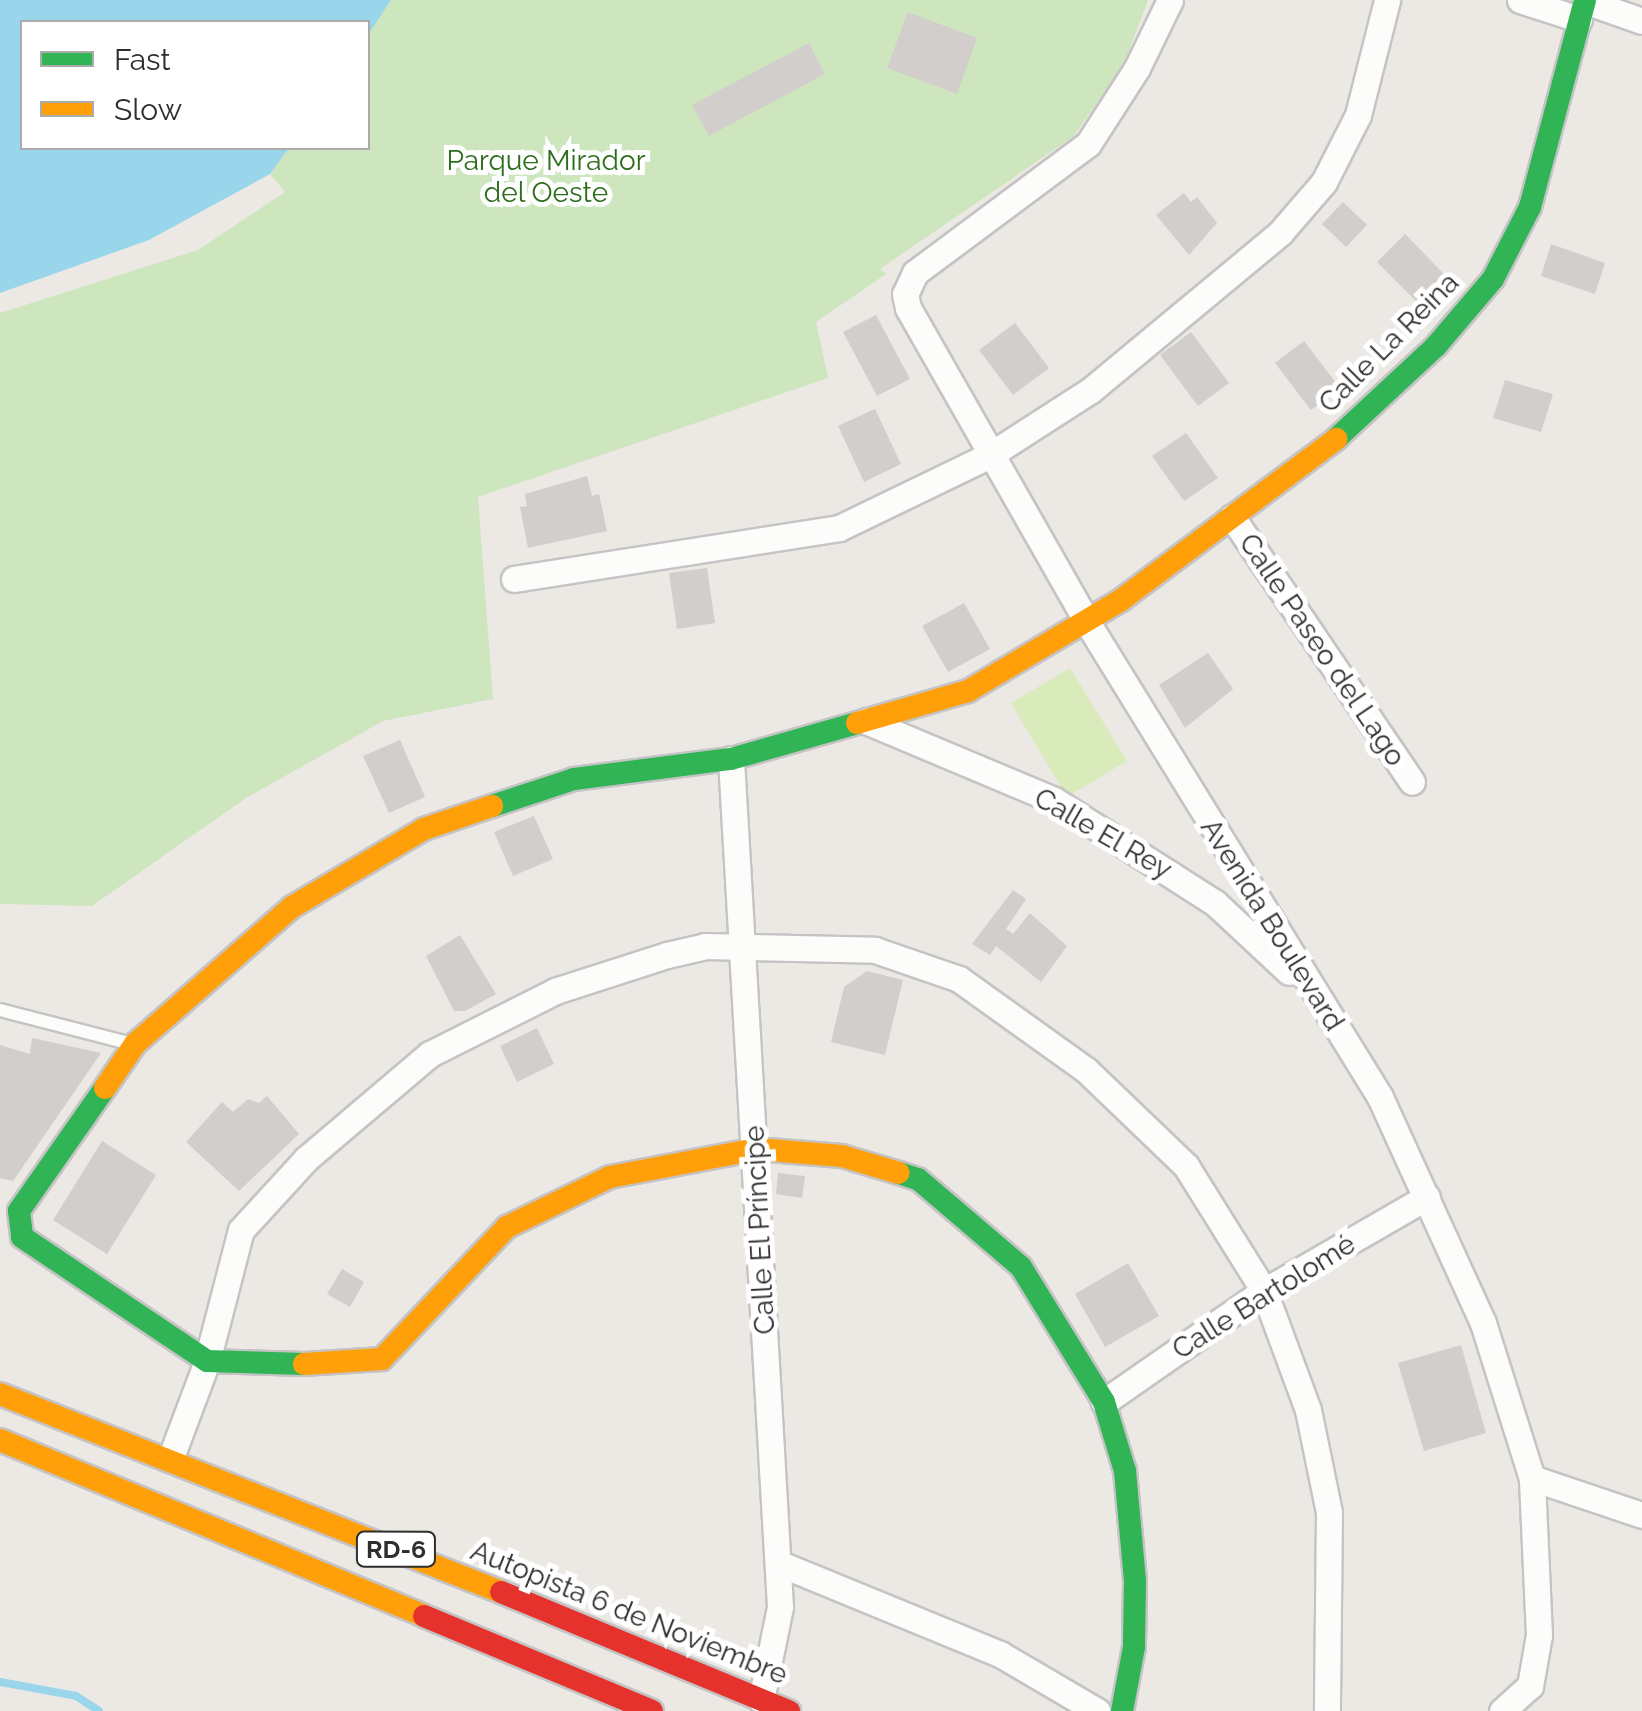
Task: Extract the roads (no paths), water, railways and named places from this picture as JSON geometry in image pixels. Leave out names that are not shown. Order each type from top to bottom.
[{"type":"main road","name":"Calle La Reina","points":[[208,1361],[18,1229],[20,1212],[135,1044],[292,907],[424,830],[574,779],[731,759],[968,692],[1088,622],[1330,444],[1436,346],[1492,279],[1530,207],[1583,6]]},
{"type":"main road","points":[[208,1361],[382,1360],[507,1227],[610,1177],[758,1148],[842,1156],[918,1179],[1021,1268],[1104,1402],[1125,1471],[1135,1580],[1134,1647],[1122,1711]]},
{"type":"main road","name":"Autopista 6 de Noviembre","points":[[0,1394],[171,1457],[789,1711]]},
{"type":"main road","name":"RD-6","points":[[0,1440],[652,1711]]},
{"type":"street","name":"Avenida Boulevard","points":[[1170,0],[1130,80],[1088,144],[915,273],[905,294],[990,454],[1088,622],[1311,992],[1380,1097],[1483,1324],[1532,1478],[1539,1635],[1530,1686],[1502,1711]]},
{"type":"street","points":[[514,579],[839,528],[990,454],[1091,390],[1280,234],[1324,182],[1358,115],[1388,0]]},
{"type":"street","points":[[1520,0],[1583,6],[1642,21]]},
{"type":"street","name":"Calle Paseo del Lago","points":[[1232,517],[1412,782]]},
{"type":"street","name":"Calle El Rey","points":[[866,721],[1087,820],[1215,903],[1311,992]]},
{"type":"street","name":"Calle El Príncipe","points":[[731,759],[741,950],[758,1148],[780,1607],[761,1700]]},
{"type":"street","points":[[171,1457],[208,1361],[241,1230],[377,1094],[430,1054],[555,992],[704,946],[741,950],[875,950],[959,979],[1020,1018],[1086,1070],[1186,1166],[1264,1291],[1308,1410],[1329,1512],[1328,1711]]},
{"type":"street","name":"Calle Bartolomé","points":[[1104,1402],[1264,1291],[1428,1197]]},
{"type":"street","points":[[1532,1478],[1642,1516]]},
{"type":"street","points":[[778,1564],[1000,1654],[1097,1711]]},
{"type":"lane","points":[[0,1010],[135,1044]]},
{"type":"water","points":[[0,0],[391,0],[370,32],[370,20],[20,20],[20,150],[288,150],[270,174],[149,240],[0,293]]},
{"type":"waterway","points":[[0,1682],[76,1696],[99,1711]]},
{"type":"park label","name":"Parque Mirador del Oeste","points":[[546,177]]}]
